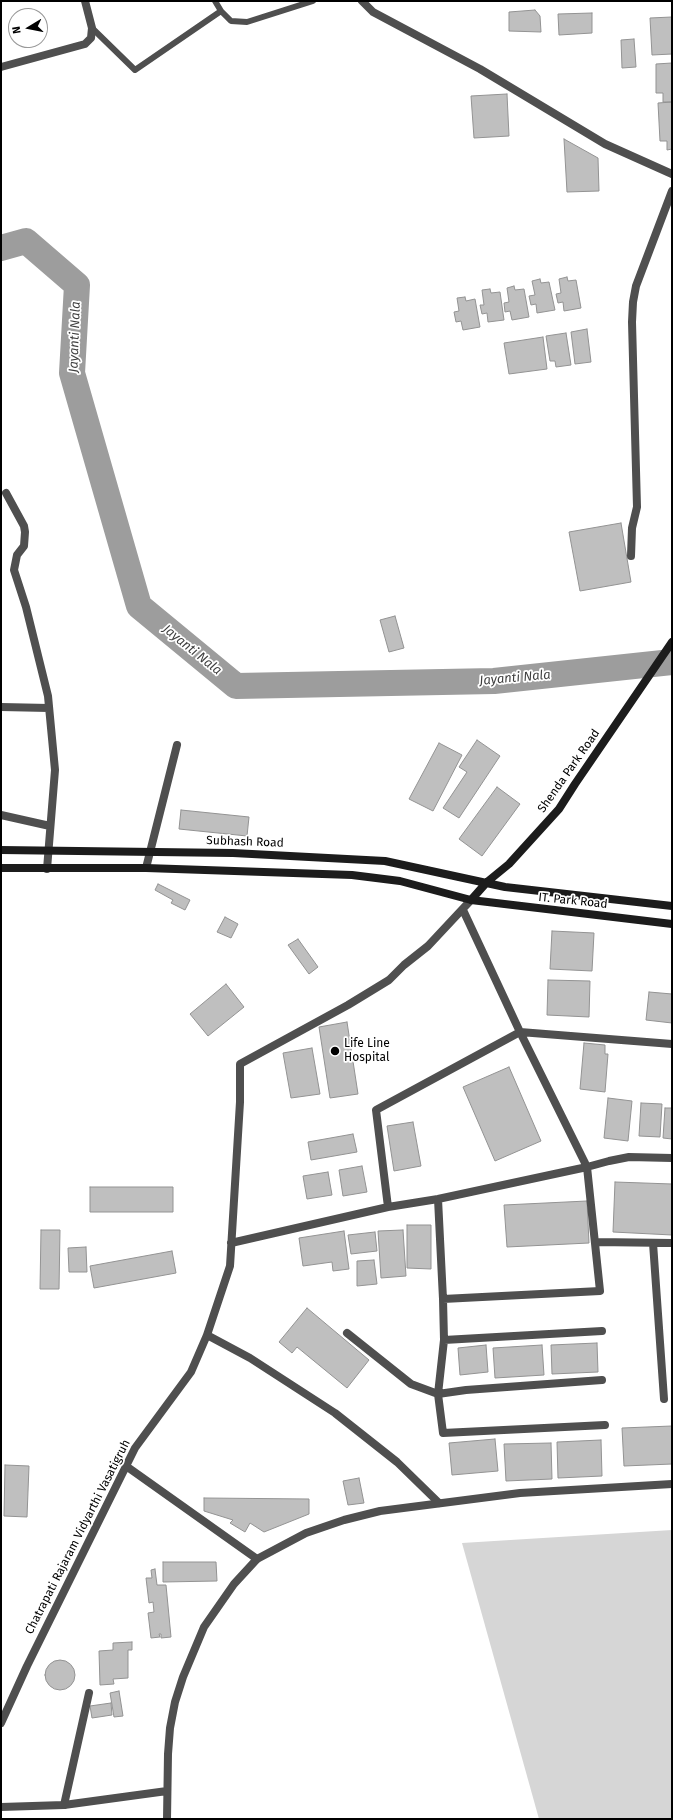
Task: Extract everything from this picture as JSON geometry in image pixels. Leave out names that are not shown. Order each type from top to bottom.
[{"type":"main road","name":"Shenda Park Road","points":[[471,900],[487,882],[509,864],[559,809],[574,784],[670,646]]},
{"type":"main road","name":"Subhash Road","points":[[1,850],[233,853],[385,861],[487,882]]},
{"type":"main road","points":[[1,868],[146,868],[352,874],[395,880],[471,900]]},
{"type":"main road","name":"IT. Park Road","points":[[487,882],[513,888],[672,906]]},
{"type":"main road","name":"IT. Park Road","points":[[471,900],[672,924]]},
{"type":"street","points":[[1,67],[86,44],[91,38],[92,28],[85,1]]},
{"type":"street","points":[[362,1],[373,12],[480,69],[605,144],[672,174]]},
{"type":"street","points":[[631,556],[632,528],[637,507],[632,322],[633,302],[636,286],[672,191]]},
{"type":"street","points":[[6,493],[24,526],[24,546],[17,555],[14,570],[40,657],[48,696],[55,770],[46,869]]},
{"type":"street","points":[[1,707],[49,708]]},
{"type":"street","points":[[146,868],[177,745]]},
{"type":"street","points":[[1,815],[50,826]]},
{"type":"street","name":"Chatrapati Rajaram Vidyarthi Vasatigruh","points":[[1,1723],[27,1666],[135,1448],[191,1372],[207,1335],[230,1266],[240,1102],[240,1064],[348,1005],[389,980],[404,965],[428,946],[471,900]]},
{"type":"street","points":[[443,1299],[600,1290],[587,1167],[520,1032],[463,910]]},
{"type":"street","points":[[388,1206],[376,1110],[520,1032],[672,1044]]},
{"type":"street","points":[[231,1243],[388,1206],[438,1198],[629,1157],[672,1158]]},
{"type":"street","points":[[438,1198],[444,1340],[438,1394],[443,1432],[605,1425]]},
{"type":"street","points":[[596,1242],[672,1243]]},
{"type":"street","points":[[653,1243],[664,1400]]},
{"type":"street","points":[[444,1340],[602,1330]]},
{"type":"street","points":[[347,1333],[411,1384],[438,1394],[466,1390],[602,1380]]},
{"type":"street","points":[[207,1335],[250,1358],[335,1413],[386,1452],[439,1503]]},
{"type":"street","points":[[126,1466],[258,1559]]},
{"type":"street","points":[[167,1819],[170,1728],[175,1702],[193,1650],[204,1627],[234,1584],[258,1559],[306,1533],[344,1520],[393,1509],[520,1493],[672,1484]]},
{"type":"street","points":[[64,1805],[89,1693]]},
{"type":"street","points":[[1,1807],[64,1805],[167,1791]]},
{"type":"lane","points":[[215,1],[221,12],[231,21],[247,22],[313,1]]},
{"type":"lane","points":[[92,28],[136,70],[221,12]]},
{"type":"shaded area","points":[[672,1530],[672,1819],[539,1819],[462,1543]]},
{"type":"building","points":[[535,10],[540,16],[541,32],[509,31],[509,12]]},
{"type":"building","points":[[592,13],[592,33],[559,35],[558,14]]},
{"type":"building","points":[[672,17],[672,54],[652,55],[650,18]]},
{"type":"building","points":[[634,39],[636,67],[622,68],[621,40]]},
{"type":"building","points":[[672,63],[672,102],[663,102],[663,93],[656,93],[656,64]]},
{"type":"building","points":[[507,94],[509,136],[474,138],[471,96]]},
{"type":"building","points":[[672,102],[672,149],[667,150],[667,141],[660,141],[658,103]]},
{"type":"building","points":[[564,139],[598,158],[599,191],[567,192]]},
{"type":"building","points":[[567,277],[568,281],[576,280],[581,308],[564,311],[563,302],[558,303],[556,294],[561,293],[559,279]]},
{"type":"building","points":[[540,279],[541,283],[549,282],[555,310],[537,313],[536,304],[531,305],[529,296],[535,295],[532,281]]},
{"type":"building","points":[[514,286],[515,290],[524,289],[529,317],[512,320],[510,311],[505,312],[504,303],[509,302],[507,288]]},
{"type":"building","points":[[490,289],[491,293],[500,292],[504,320],[488,322],[487,313],[482,314],[480,305],[484,305],[482,290]]},
{"type":"building","points":[[465,297],[466,301],[475,299],[480,327],[463,330],[461,321],[456,322],[454,312],[459,311],[457,298]]},
{"type":"building","points":[[587,329],[591,362],[575,364],[571,332]]},
{"type":"building","points":[[566,333],[571,365],[556,367],[555,361],[550,361],[546,336]]},
{"type":"building","points":[[543,337],[547,369],[509,374],[504,343]]},
{"type":"building","points":[[621,523],[631,582],[580,591],[569,532]]},
{"type":"building","points":[[395,616],[404,648],[389,652],[380,620]]},
{"type":"building","points":[[477,740],[500,756],[459,818],[443,808],[467,772],[459,767]]},
{"type":"building","points":[[439,743],[462,755],[433,811],[409,799]]},
{"type":"building","points":[[497,787],[520,804],[482,856],[459,839]]},
{"type":"building","points":[[181,810],[249,817],[247,836],[179,829]]},
{"type":"building","points":[[158,884],[190,900],[185,910],[171,903],[173,900],[155,890]]},
{"type":"building","points":[[225,917],[238,924],[231,938],[217,932]]},
{"type":"building","points":[[552,931],[594,933],[592,971],[550,969]]},
{"type":"building","points":[[298,939],[318,967],[309,974],[288,945]]},
{"type":"building","points":[[548,980],[590,981],[589,1017],[547,1015]]},
{"type":"building","points":[[226,984],[244,1007],[208,1036],[190,1014]]},
{"type":"building","points":[[649,992],[672,994],[672,1023],[646,1020]]},
{"type":"building","points":[[347,1022],[358,1094],[330,1098],[319,1027]]},
{"type":"building","points":[[584,1043],[605,1045],[605,1054],[608,1054],[605,1092],[580,1089]]},
{"type":"building","points":[[312,1048],[320,1094],[291,1098],[283,1053]]},
{"type":"building","points":[[509,1067],[541,1141],[495,1161],[463,1087]]},
{"type":"building","points":[[608,1098],[632,1101],[628,1141],[604,1138]]},
{"type":"building","points":[[641,1103],[662,1104],[660,1137],[639,1136]]},
{"type":"building","points":[[665,1108],[672,1108],[672,1139],[663,1138]]},
{"type":"building","points":[[413,1122],[421,1166],[394,1171],[387,1126]]},
{"type":"building","points":[[353,1134],[357,1152],[311,1160],[308,1142]]},
{"type":"building","points":[[362,1166],[367,1192],[343,1196],[339,1170]]},
{"type":"building","points":[[328,1172],[332,1195],[307,1199],[303,1176]]},
{"type":"building","points":[[615,1182],[672,1184],[672,1235],[613,1232]]},
{"type":"building","points":[[90,1187],[173,1187],[173,1212],[90,1212]]},
{"type":"building","points":[[587,1201],[589,1243],[507,1247],[504,1205]]},
{"type":"building","points":[[407,1225],[431,1225],[431,1269],[407,1268]]},
{"type":"building","points":[[41,1230],[60,1230],[59,1289],[40,1289]]},
{"type":"building","points":[[403,1230],[406,1276],[381,1278],[378,1231]]},
{"type":"building","points":[[344,1231],[349,1269],[333,1271],[332,1262],[303,1266],[299,1238]]},
{"type":"building","points":[[375,1232],[377,1251],[351,1254],[348,1235]]},
{"type":"building","points":[[86,1247],[87,1272],[69,1272],[68,1248]]},
{"type":"building","points":[[172,1251],[176,1273],[94,1288],[90,1266]]},
{"type":"building","points":[[374,1260],[377,1284],[357,1286],[357,1261]]},
{"type":"building","points":[[307,1308],[369,1360],[347,1388],[297,1347],[292,1353],[279,1342]]},
{"type":"building","points":[[597,1343],[598,1372],[552,1374],[551,1345]]},
{"type":"building","points":[[486,1345],[488,1372],[460,1375],[458,1348]]},
{"type":"building","points":[[542,1345],[544,1375],[495,1378],[493,1348]]},
{"type":"building","points":[[672,1426],[672,1464],[624,1466],[622,1428]]},
{"type":"building","points":[[495,1439],[498,1471],[452,1475],[449,1443]]},
{"type":"building","points":[[601,1440],[602,1476],[558,1478],[557,1442]]},
{"type":"building","points":[[551,1443],[552,1479],[506,1481],[504,1444]]},
{"type":"building","points":[[5,1465],[29,1466],[27,1517],[4,1516]]},
{"type":"building","points":[[359,1478],[364,1503],[348,1505],[343,1481]]},
{"type":"building","points":[[204,1498],[309,1499],[309,1514],[264,1532],[250,1523],[245,1532],[230,1523],[233,1520],[204,1511]]},
{"type":"building","points":[[163,1562],[216,1562],[217,1581],[163,1582]]},
{"type":"building","points":[[155,1569],[157,1585],[166,1585],[171,1637],[161,1638],[161,1634],[159,1634],[160,1637],[151,1638],[148,1613],[154,1612],[153,1602],[149,1603],[146,1578],[152,1578],[151,1570]]},
{"type":"building","points":[[132,1642],[132,1650],[128,1650],[128,1678],[113,1679],[114,1684],[100,1685],[99,1651],[113,1650],[113,1643]]},
{"type":"building","points":[[60,1660],[71,1664],[75,1675],[71,1686],[60,1690],[49,1686],[45,1675],[49,1664]]},
{"type":"building","points":[[119,1691],[123,1716],[114,1717],[110,1693]]},
{"type":"building","points":[[111,1703],[112,1715],[92,1718],[90,1706]]},
{"type":"waterway","name":"Jayanti Nala","points":[[1,248],[26,241],[77,285],[72,373],[139,606],[236,686],[494,681],[672,662]]},
{"type":"place","name":"Life Line Hospital","points":[[335,1051]]}]
